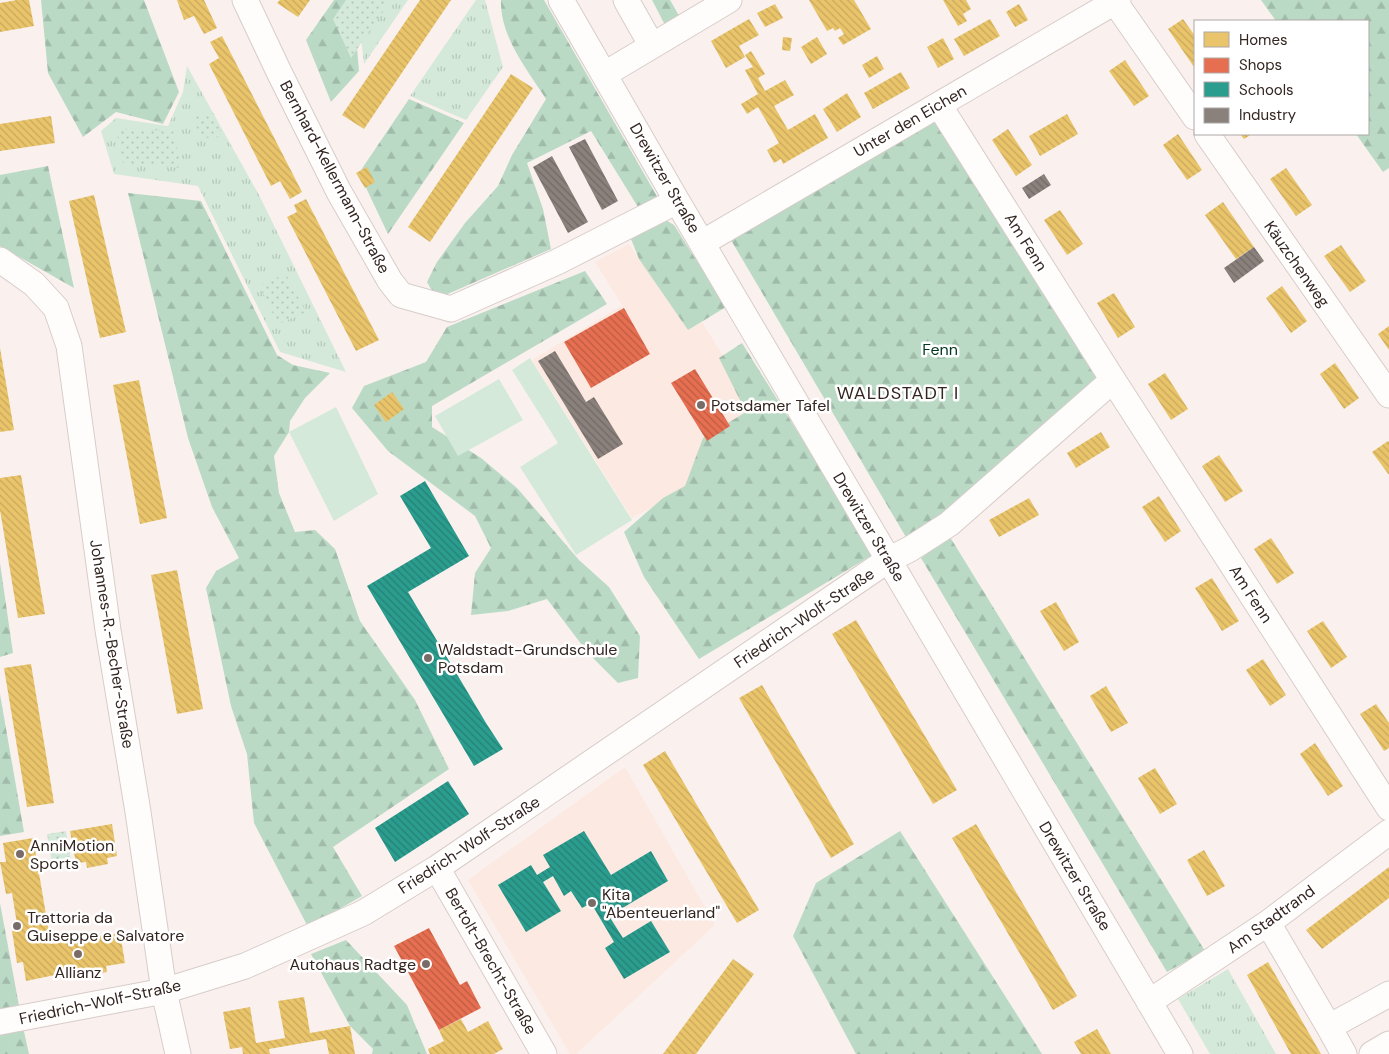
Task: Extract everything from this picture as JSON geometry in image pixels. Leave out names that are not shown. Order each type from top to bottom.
[{"type":"street","name":"Bernhard-Kellermann-Straße","points":[[245,0],[339,192],[390,281],[401,295],[451,309],[556,262],[677,201]]},
{"type":"street","name":"Drewitzer Straße","points":[[561,0],[677,201],[1180,1054]]},
{"type":"street","points":[[626,0],[652,46]]},
{"type":"street","points":[[605,74],[729,0]]},
{"type":"street","points":[[1117,1],[1194,116]]},
{"type":"street","name":"Unter den Eichen","points":[[702,243],[1117,1]]},
{"type":"street","name":"Am Fenn","points":[[939,105],[1113,380],[1389,808]]},
{"type":"street","name":"Käuzchenweg","points":[[1208,135],[1389,395]]},
{"type":"street","name":"Johannes-R.-Becher-Straße","points":[[0,260],[34,284],[56,308],[69,346],[108,630],[138,812],[164,991],[178,1054]]},
{"type":"street","points":[[888,560],[910,549],[949,524],[1113,380]]},
{"type":"street","name":"Friedrich-Wolf-Straße","points":[[0,1022],[164,991],[245,966],[363,913],[437,868],[888,560]]},
{"type":"street","name":"Am Stadtrand","points":[[1149,1002],[1268,923],[1389,832]]},
{"type":"street","name":"Bertolt-Brecht-Straße","points":[[437,868],[544,1054]]},
{"type":"street","points":[[1268,923],[1344,1054]]},
{"type":"street","points":[[1328,1027],[1389,994]]},
{"type":"street","points":[[1372,1054],[1389,1044]]},
{"type":"shaded area","points":[[629,244],[688,330],[702,322],[757,410],[720,470],[632,518],[532,360],[622,305],[595,262]]},
{"type":"shaded area","name":"Kita \"Abenteuerland\"","points":[[625,767],[715,925],[576,1054],[570,1054],[468,880]]},
{"type":"green space","points":[[41,0],[144,0],[179,92],[163,124],[116,112],[83,137],[48,73]]},
{"type":"green space","points":[[334,0],[376,0],[356,36],[359,71],[331,102],[306,40]]},
{"type":"green space","points":[[346,0],[391,0],[351,58],[333,19]]},
{"type":"green space","points":[[382,0],[408,0],[364,64],[361,37]]},
{"type":"green space","points":[[476,0],[485,0],[503,67],[466,120],[410,96]]},
{"type":"green space","points":[[501,0],[544,0],[658,198],[638,207],[591,131],[527,163],[543,209],[551,249],[443,296],[432,291],[427,282],[437,262],[465,223],[498,186],[512,155],[546,99],[510,40],[502,14]]},
{"type":"green space","points":[[652,0],[670,0],[681,19],[665,25]]},
{"type":"green space","points":[[1261,0],[1389,0],[1389,168],[1383,172],[1357,135],[1369,135],[1369,20],[1275,20]]},
{"type":"green space","points":[[187,66],[259,195],[346,372],[280,352],[198,186],[114,174],[101,131],[116,118],[168,126],[183,92]]},
{"type":"green space","points":[[409,99],[464,123],[388,234],[359,173]]},
{"type":"green space","name":"Fenn","points":[[937,112],[1107,378],[910,544],[728,235]]},
{"type":"green space","points":[[214,113],[222,137],[201,138],[193,117]]},
{"type":"green space","points":[[116,129],[173,131],[182,168],[123,163]]},
{"type":"green space","points":[[48,166],[74,288],[0,246],[0,175]]},
{"type":"green space","points":[[128,193],[201,201],[277,355],[293,365],[330,373],[305,398],[290,421],[289,432],[274,456],[279,493],[295,532],[315,530],[335,549],[360,621],[415,700],[449,769],[333,847],[362,896],[308,927],[254,823],[247,754],[231,706],[206,588],[216,571],[239,558],[212,507],[188,438]]},
{"type":"green space","points":[[664,219],[674,225],[726,307],[688,330],[639,259],[631,239]]},
{"type":"green space","points":[[585,271],[607,304],[432,406],[432,427],[481,458],[518,489],[579,560],[609,587],[640,636],[638,678],[618,683],[588,653],[547,599],[508,611],[471,615],[475,573],[491,548],[475,516],[388,451],[352,408],[364,386],[426,362],[447,327]]},
{"type":"green space","points":[[286,274],[306,312],[278,324],[259,285]]},
{"type":"green space","points":[[742,343],[874,554],[699,659],[644,577],[624,532],[663,498],[685,486],[703,438],[746,412],[719,358]]},
{"type":"green space","points":[[530,358],[632,520],[576,555],[520,467],[558,443],[512,370]]},
{"type":"green space","points":[[499,379],[523,420],[458,456],[435,416]]},
{"type":"green space","points":[[336,407],[378,494],[334,521],[289,432]]},
{"type":"green space","points":[[950,537],[1205,951],[1167,972],[921,558]]},
{"type":"green space","points":[[0,563],[13,653],[0,657]]},
{"type":"green space","points":[[0,694],[24,832],[0,836]]},
{"type":"green space","points":[[66,831],[71,860],[52,863],[47,834]]},
{"type":"green space","points":[[900,831],[1042,1054],[856,1054],[793,936],[816,883]]},
{"type":"green space","points":[[0,903],[20,1011],[0,1014]]},
{"type":"green space","points":[[346,940],[407,1005],[427,1054],[372,1054],[373,1049],[350,1026],[311,954]]},
{"type":"green space","points":[[1228,969],[1276,1054],[1210,1054],[1178,999]]},
{"type":"green space","points":[[23,1027],[29,1054],[0,1054],[0,1032]]},
{"type":"building: Homes","points":[[29,0],[34,26],[0,32],[0,3]]},
{"type":"building: Homes","points":[[177,0],[204,0],[217,28],[204,34],[194,16],[184,20]]},
{"type":"building: Homes","points":[[280,0],[310,0],[298,17],[277,3]]},
{"type":"building: Homes","points":[[420,0],[451,0],[364,129],[342,115]]},
{"type":"building: Homes","points":[[809,0],[854,0],[871,29],[843,45],[838,38],[844,34],[840,28],[835,31],[833,28],[827,31]]},
{"type":"building: Homes","points":[[943,0],[966,0],[971,9],[963,14],[967,21],[958,26]]},
{"type":"building: Homes","points":[[775,4],[783,18],[765,27],[757,13]]},
{"type":"building: Homes","points":[[1019,4],[1028,20],[1015,27],[1006,12]]},
{"type":"building: Homes","points":[[749,19],[759,35],[739,46],[745,57],[726,68],[711,41]]},
{"type":"building: Homes","points":[[990,19],[1000,36],[964,56],[954,39]]},
{"type":"building: Homes","points":[[1183,19],[1194,35],[1194,67],[1168,29]]},
{"type":"building: Homes","points":[[222,36],[302,192],[290,199],[280,181],[271,186],[209,64],[219,58],[210,42]]},
{"type":"building: Homes","points":[[783,37],[792,38],[790,51],[782,50]]},
{"type":"building: Homes","points":[[817,37],[827,54],[811,64],[801,47]]},
{"type":"building: Homes","points":[[943,38],[954,59],[938,68],[927,47]]},
{"type":"building: Homes","points":[[751,51],[765,74],[758,78],[765,91],[785,80],[794,95],[774,106],[788,130],[815,114],[828,138],[783,164],[781,159],[774,163],[767,150],[779,143],[758,107],[747,114],[741,104],[758,94],[745,70],[753,67],[745,55]]},
{"type":"building: Homes","points":[[877,56],[884,69],[869,78],[862,65]]},
{"type":"building: Homes","points":[[1125,60],[1149,96],[1134,106],[1109,71]]},
{"type":"building: Homes","points":[[901,72],[910,88],[873,109],[864,93]]},
{"type":"building: Homes","points":[[511,74],[533,88],[430,242],[408,227]]},
{"type":"building: Homes","points":[[847,93],[861,117],[837,132],[823,109]]},
{"type":"building: Homes","points":[[1067,114],[1078,134],[1040,156],[1029,136]]},
{"type":"building: Homes","points":[[51,116],[55,143],[0,151],[0,124]]},
{"type":"building: Homes","points":[[1008,129],[1032,165],[1016,176],[992,140]]},
{"type":"building: Homes","points":[[1178,134],[1202,170],[1187,180],[1163,145]]},
{"type":"building: Homes","points":[[1241,135],[1250,135],[1244,139]]},
{"type":"building: Homes","points":[[367,167],[375,182],[365,188],[356,173]]},
{"type":"building: Homes","points":[[1286,168],[1312,205],[1296,216],[1270,179]]},
{"type":"building: Homes","points":[[94,195],[126,332],[100,338],[69,201]]},
{"type":"building: Homes","points":[[306,199],[379,340],[356,351],[287,217],[297,212],[294,205]]},
{"type":"building: Homes","points":[[1223,202],[1254,247],[1236,259],[1205,215]]},
{"type":"building: Homes","points":[[1060,210],[1083,244],[1067,255],[1044,220]]},
{"type":"building: Homes","points":[[1341,245],[1366,281],[1350,292],[1324,256]]},
{"type":"building: Homes","points":[[1282,286],[1307,321],[1291,333],[1266,298]]},
{"type":"building: Homes","points":[[1114,293],[1135,327],[1118,338],[1097,303]]},
{"type":"building: Homes","points":[[1389,326],[1389,350],[1378,334]]},
{"type":"building: Homes","points":[[0,348],[14,430],[0,432]]},
{"type":"building: Homes","points":[[1335,363],[1359,398],[1344,409],[1320,374]]},
{"type":"building: Homes","points":[[1165,373],[1188,409],[1171,420],[1148,384]]},
{"type":"building: Homes","points":[[139,380],[167,518],[140,524],[113,385]]},
{"type":"building: Homes","points":[[392,392],[404,409],[386,422],[374,405]]},
{"type":"building: Homes","points":[[1101,432],[1110,447],[1076,468],[1067,453]]},
{"type":"building: Homes","points":[[1389,442],[1389,475],[1372,452]]},
{"type":"building: Homes","points":[[1219,455],[1243,491],[1225,502],[1202,466]]},
{"type":"building: Homes","points":[[21,475],[45,614],[18,618],[0,510],[0,478]]},
{"type":"building: Homes","points":[[1159,496],[1181,531],[1165,542],[1142,507]]},
{"type":"building: Homes","points":[[1029,498],[1039,515],[999,537],[989,520]]},
{"type":"building: Homes","points":[[1271,538],[1294,573],[1277,584],[1254,549]]},
{"type":"building: Homes","points":[[177,570],[203,709],[177,714],[151,575]]},
{"type":"building: Homes","points":[[1212,578],[1239,621],[1222,631],[1195,588]]},
{"type":"building: Homes","points":[[1056,602],[1079,642],[1064,651],[1040,611]]},
{"type":"building: Homes","points":[[856,620],[957,790],[933,804],[832,634]]},
{"type":"building: Homes","points":[[1323,621],[1347,657],[1331,668],[1307,631]]},
{"type":"building: Homes","points":[[1263,659],[1286,695],[1270,706],[1246,670]]},
{"type":"building: Homes","points":[[31,664],[54,803],[27,807],[4,668]]},
{"type":"building: Homes","points":[[762,685],[854,844],[831,858],[739,698]]},
{"type":"building: Homes","points":[[1106,686],[1128,723],[1111,732],[1090,696]]},
{"type":"building: Homes","points":[[1376,704],[1389,723],[1389,748],[1384,751],[1360,714]]},
{"type":"building: Homes","points":[[1315,743],[1343,786],[1328,796],[1300,754]]},
{"type":"building: Homes","points":[[665,751],[759,910],[737,923],[643,765]]},
{"type":"building: Homes","points":[[1155,768],[1177,804],[1160,814],[1138,778]]},
{"type":"building: Homes","points":[[112,824],[117,856],[107,858],[108,864],[87,868],[86,862],[76,863],[70,831]]},
{"type":"building: Homes","points":[[976,824],[1077,996],[1053,1010],[952,838]]},
{"type":"building: Homes","points":[[33,838],[51,944],[120,933],[125,963],[106,966],[107,972],[75,977],[74,971],[26,981],[23,962],[17,963],[12,931],[18,930],[12,893],[6,894],[0,862],[6,862],[3,843]]},
{"type":"building: Homes","points":[[1204,850],[1225,886],[1207,896],[1187,860]]},
{"type":"building: Homes","points":[[1389,867],[1389,898],[1322,949],[1306,930]]},
{"type":"building: Homes","points":[[733,959],[754,974],[696,1054],[663,1054]]},
{"type":"building: Homes","points":[[1268,962],[1321,1054],[1291,1054],[1247,975]]},
{"type":"building: Homes","points":[[304,997],[310,1033],[350,1026],[355,1054],[329,1054],[326,1039],[269,1049],[270,1054],[243,1054],[242,1047],[230,1049],[223,1012],[250,1007],[256,1043],[285,1038],[278,1001]]},
{"type":"building: Homes","points":[[461,1019],[468,1032],[488,1021],[503,1049],[494,1054],[430,1054],[428,1049],[444,1041],[439,1030]]},
{"type":"building: Homes","points":[[1097,1029],[1111,1054],[1081,1054],[1074,1042]]},
{"type":"building: Shops","points":[[624,308],[650,354],[591,388],[564,342]]},
{"type":"building: Shops","name":"Potsdamer Tafel","points":[[695,369],[730,426],[707,441],[671,383]]},
{"type":"building: Shops","name":"Autohaus Radtge","points":[[429,928],[460,985],[467,981],[481,1008],[439,1030],[394,946]]},
{"type":"building: Schools","name":"Waldstadt-Grundschule Potsdam","points":[[425,481],[469,556],[408,592],[503,749],[474,766],[367,586],[431,548],[400,496]]},
{"type":"building: Schools","points":[[448,781],[469,814],[395,862],[375,828]]},
{"type":"building: Schools","points":[[584,831],[611,875],[651,851],[668,881],[609,916],[623,938],[651,921],[670,952],[624,979],[605,948],[614,942],[591,903],[582,908],[571,891],[564,896],[553,876],[543,882],[561,911],[526,932],[498,885],[531,865],[537,875],[550,867],[543,855]]},
{"type":"building: Industry","points":[[585,139],[618,201],[602,210],[569,147]]},
{"type":"building: Industry","points":[[552,156],[588,222],[568,233],[533,167]]},
{"type":"building: Industry","points":[[1044,174],[1051,185],[1029,199],[1022,188]]},
{"type":"building: Industry","points":[[1254,247],[1264,261],[1234,283],[1224,268]]},
{"type":"building: Industry","points":[[555,351],[586,402],[594,397],[623,444],[598,459],[538,361]]},
{"type":"place","name":"Potsdamer Tafel","points":[[701,405]]},
{"type":"place","name":"Waldstadt-Grundschule Potsdam","points":[[428,658]]},
{"type":"place","name":"AnniMotion Sports","points":[[20,854]]},
{"type":"place","name":"Kita \"Abenteuerland\"","points":[[592,903]]},
{"type":"place","name":"Trattoria da Guiseppe e Salvatore","points":[[17,926]]},
{"type":"place","name":"Allianz","points":[[78,954]]},
{"type":"place","name":"Autohaus Radtge","points":[[426,964]]},
{"type":"district","name":"WALDSTADT I","points":[[898,393]]}]
